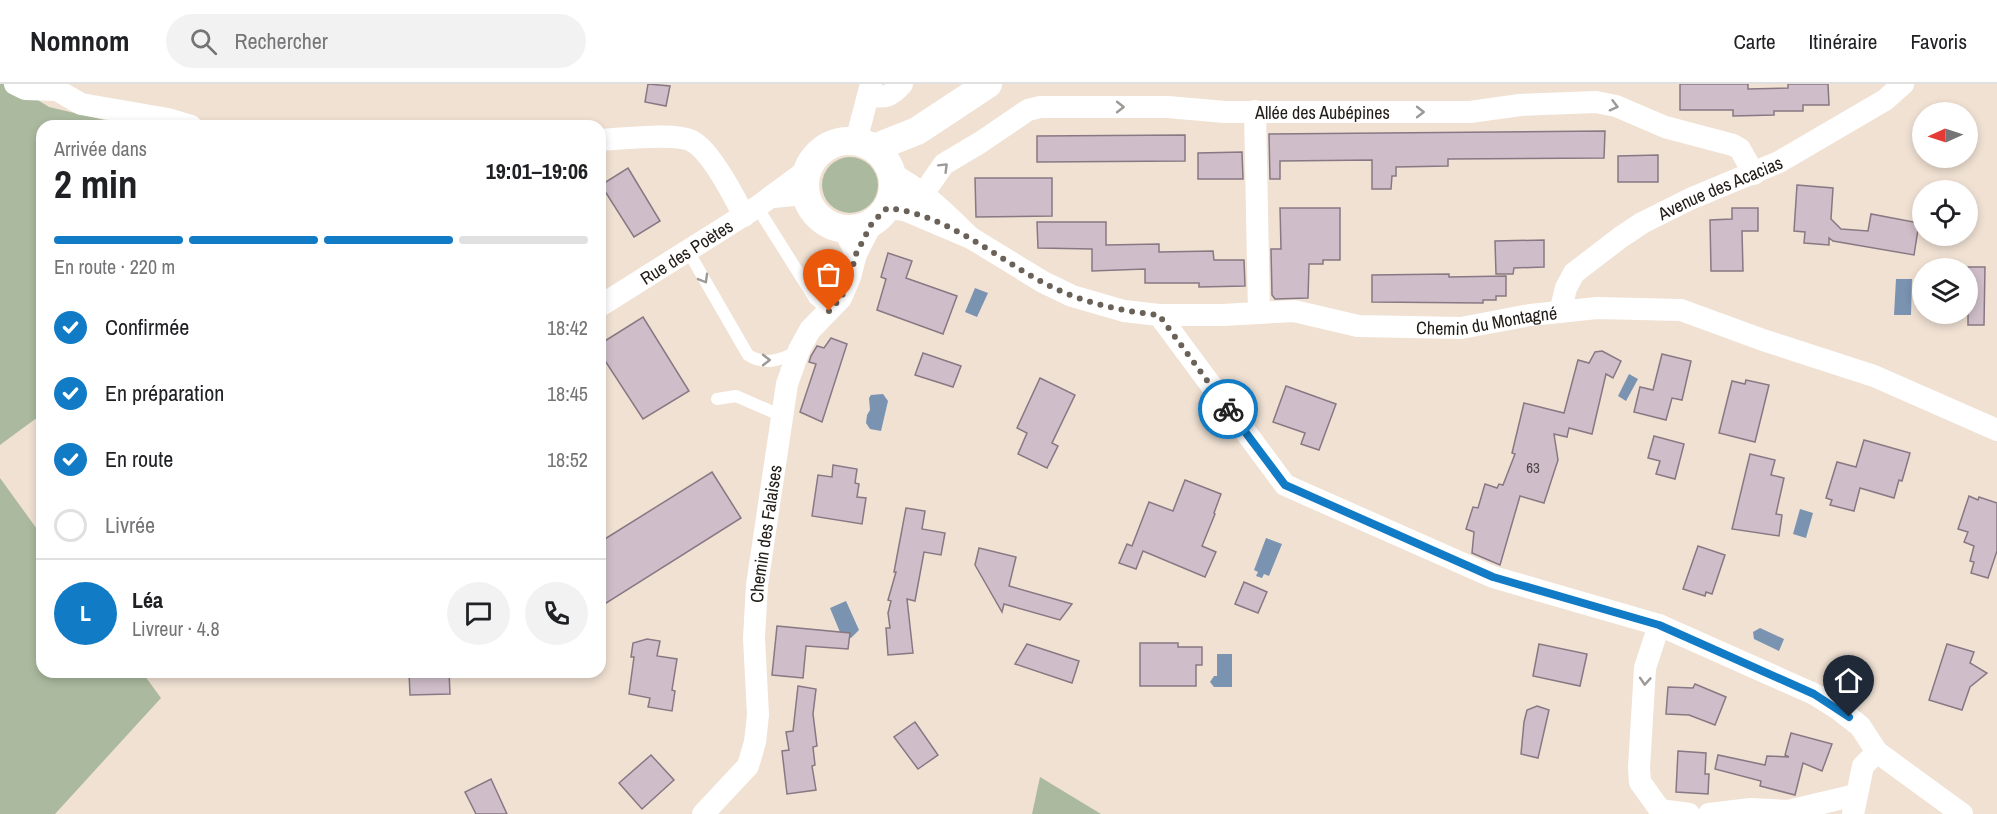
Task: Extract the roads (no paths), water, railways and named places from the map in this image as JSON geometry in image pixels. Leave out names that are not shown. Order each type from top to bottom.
[{"type":"street","points":[[15,84],[25,89],[57,90],[81,104],[171,120]]},
{"type":"street","points":[[870,90],[880,98],[888,97],[902,84]]},
{"type":"street","points":[[877,156],[988,84]]},
{"type":"street","name":"Avenue des Acacias","points":[[1560,312],[1566,288],[1574,273],[1602,250],[1642,223],[1690,199],[1754,174],[1841,127],[1885,100],[1903,84]]},
{"type":"street","points":[[870,90],[877,156],[893,191],[888,214],[858,228],[844,229],[823,221],[809,205],[806,182],[813,159],[821,150],[843,140],[877,156]]},
{"type":"street","name":"Allée des Aubépines","points":[[888,214],[918,201],[944,164],[1033,108],[1168,106],[1225,112],[1470,112],[1520,105],[1596,102],[1616,106],[1665,127],[1733,145],[1740,149],[1754,174]]},
{"type":"street","points":[[1255,111],[1259,313]]},
{"type":"street","points":[[606,140],[675,137],[692,141],[704,150],[725,181],[758,207]]},
{"type":"street","name":"Chemin du Montagné","points":[[877,156],[971,238],[1043,282],[1072,296],[1124,311],[1159,315],[1222,315],[1294,311],[1358,326],[1461,328],[1597,308],[1681,310],[1763,340],[1874,376],[1997,430]]},
{"type":"street","name":"Rue des Poètes","points":[[606,302],[758,207],[806,182]]},
{"type":"street","name":"Chemin du Montagné","points":[[888,214],[971,238]]},
{"type":"street","name":"Chemin des Falaises","points":[[702,814],[748,766],[755,742],[758,715],[754,638],[757,585],[787,384],[799,350],[810,330],[841,298],[856,254],[888,214]]},
{"type":"street","points":[[844,229],[856,254]]},
{"type":"street","points":[[1159,315],[1285,485],[1493,577],[1659,625],[1814,694],[1860,726],[1877,752],[1962,814]]},
{"type":"street","points":[[1972,419],[1997,410]]},
{"type":"street","points":[[1659,625],[1646,668],[1640,782],[1660,810],[1689,814]]},
{"type":"street","points":[[1709,814],[1751,809],[1788,811],[1855,804],[1863,766],[1877,752]]},
{"type":"lane","points":[[758,207],[815,299],[829,311]]},
{"type":"lane","points":[[688,251],[748,354],[758,361],[774,360],[799,350]]},
{"type":"lane","points":[[717,399],[736,396],[782,416]]},
{"type":"water","points":[[1896,279],[1912,279],[1911,315],[1894,315]]},
{"type":"water","points":[[975,288],[988,293],[977,317],[965,312]]},
{"type":"water","points":[[1629,374],[1638,379],[1626,401],[1618,396]]},
{"type":"water","points":[[883,394],[888,401],[881,431],[870,429],[866,423],[870,410],[869,398],[871,395]]},
{"type":"water","points":[[1800,509],[1813,513],[1806,538],[1793,534]]},
{"type":"water","points":[[1266,538],[1282,544],[1269,576],[1264,574],[1262,578],[1256,576],[1258,572],[1254,570]]},
{"type":"water","points":[[846,601],[859,630],[851,638],[842,637],[830,608]]},
{"type":"water","points":[[1760,628],[1784,639],[1779,651],[1754,639],[1753,632]]},
{"type":"water","points":[[1217,654],[1232,654],[1232,687],[1214,687],[1210,682],[1214,676],[1217,676]]}]
